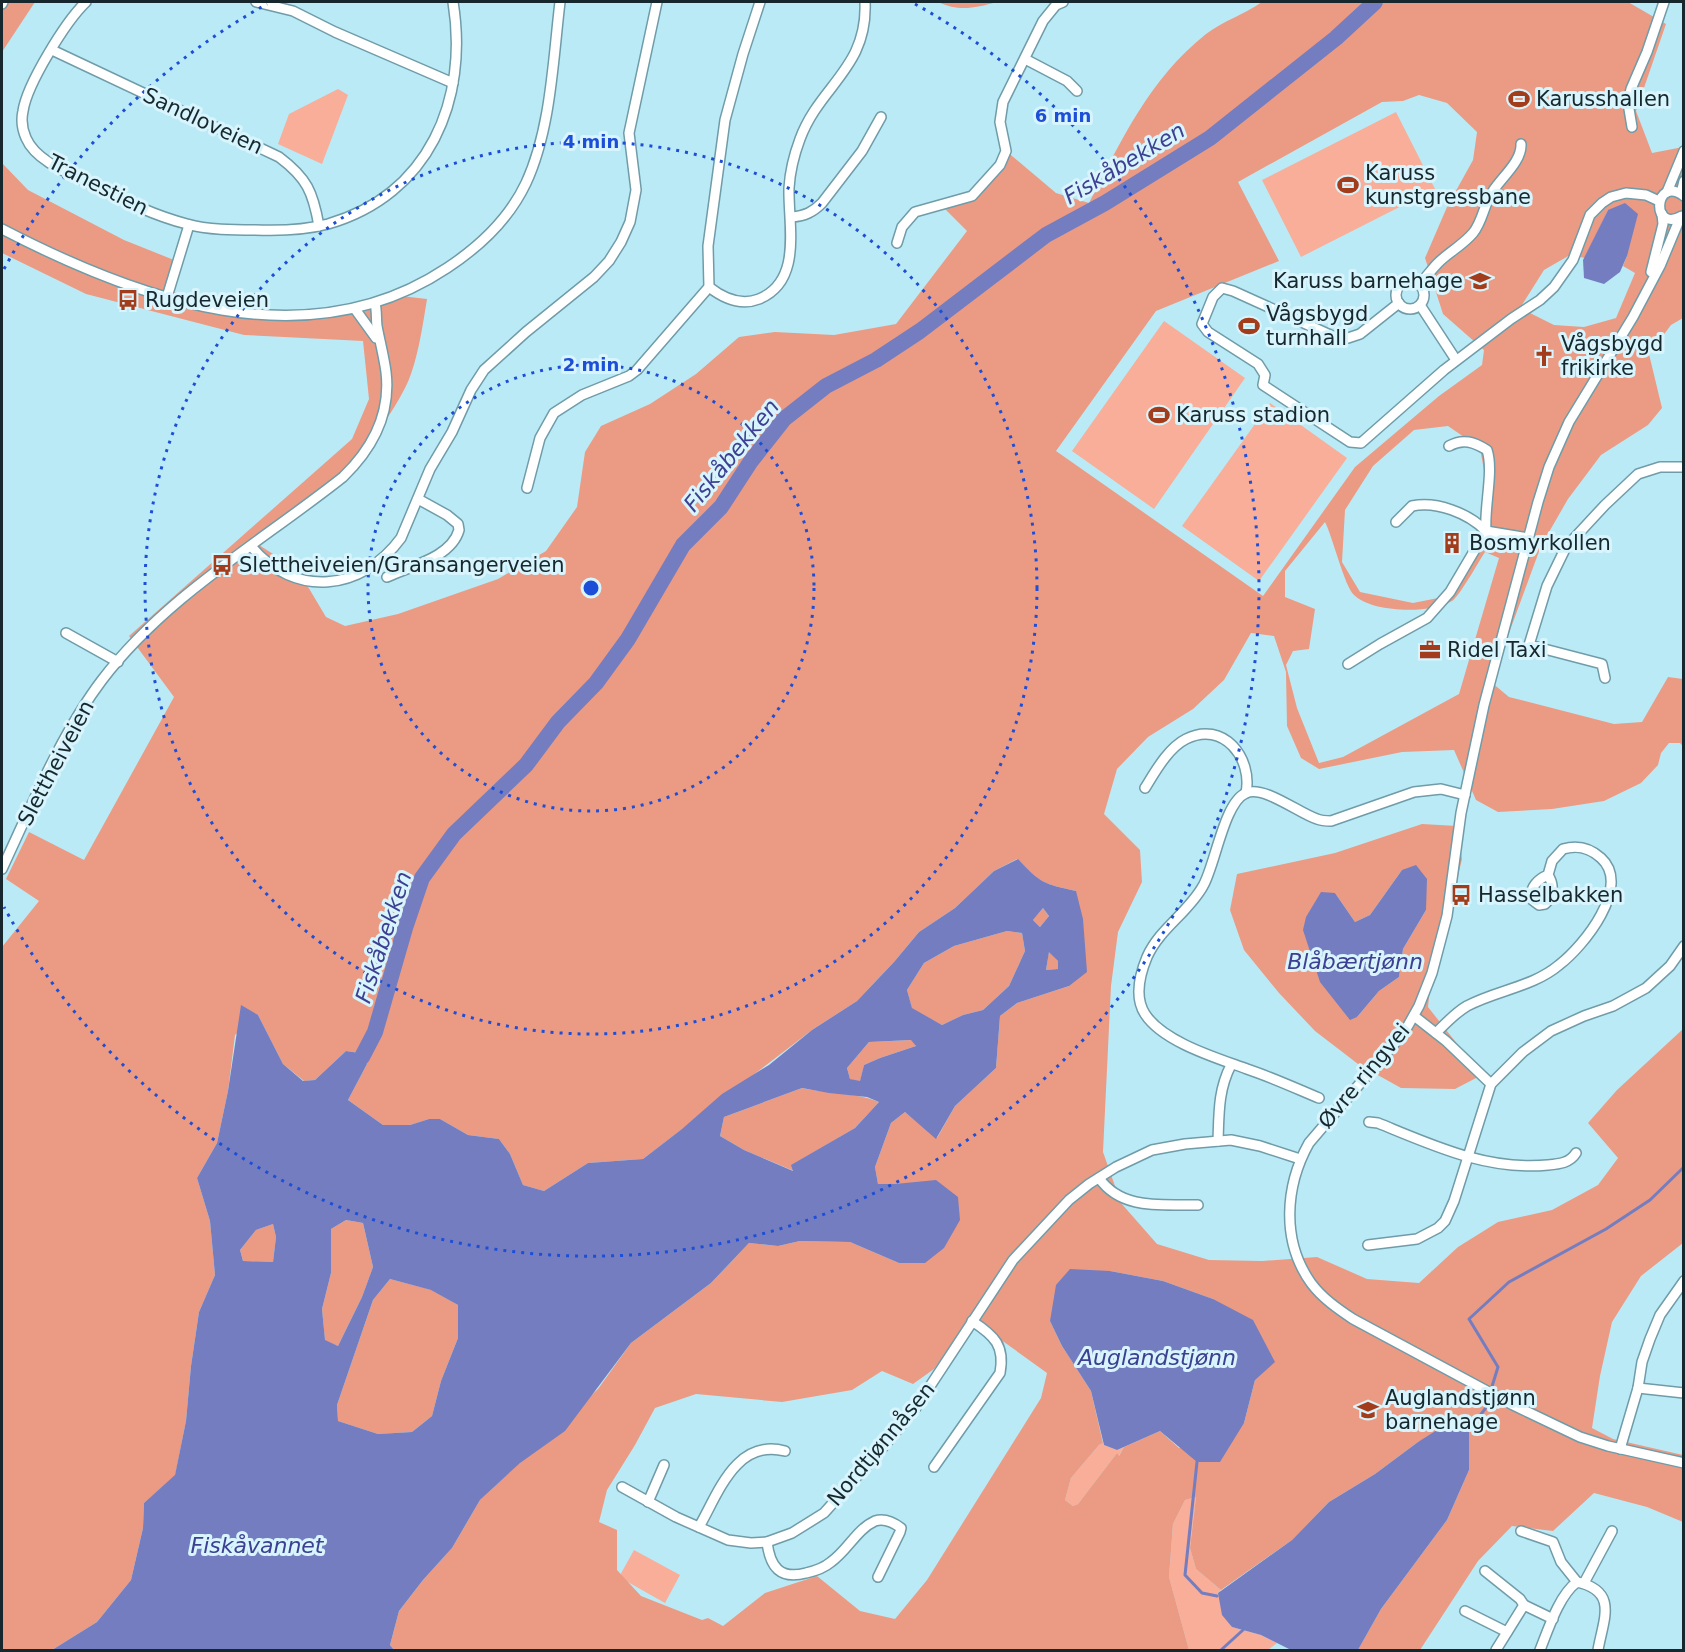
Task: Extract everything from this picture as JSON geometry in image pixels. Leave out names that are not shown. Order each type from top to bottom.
[{"type":"street","name":"Tranestien","points":[[86,2],[70,18],[30,91],[23,110],[23,131],[32,148],[56,165],[163,217],[189,225],[260,231],[320,226],[374,204],[417,166],[431,147],[449,104],[457,35],[453,2]]},
{"type":"street","points":[[256,2],[293,11],[335,32],[453,83]]},
{"type":"street","points":[[2,229],[82,267],[135,287],[226,312],[273,317],[309,316],[355,309],[375,303],[426,281],[466,255],[494,230],[516,201],[536,158],[542,136],[560,2]]},
{"type":"street","points":[[251,546],[266,562],[303,581],[326,583],[350,579],[373,567],[394,548],[401,538],[430,469],[484,370],[526,332],[594,277],[609,261],[630,222],[635,201],[635,177],[629,133],[657,2]]},
{"type":"street","points":[[527,489],[540,438],[554,413],[572,400],[629,376],[637,370],[709,287],[709,236],[724,120],[760,2]]},
{"type":"street","points":[[709,287],[723,296],[741,302],[752,302],[773,291],[786,274],[792,217],[790,178],[795,151],[815,110],[855,56],[863,30],[865,2]]},
{"type":"street","points":[[897,243],[902,227],[915,212],[972,196],[1000,165],[1006,151],[999,122],[1000,111],[1043,21],[1056,4],[1063,2]]},
{"type":"street","points":[[1632,128],[1628,103],[1631,88],[1647,52],[1664,2]]},
{"type":"street","name":"Sandloveien","points":[[52,50],[279,157],[297,171],[308,185],[315,202],[320,226]]},
{"type":"street","points":[[1025,59],[1067,81],[1077,91]]},
{"type":"street","points":[[792,217],[815,211],[862,151],[881,117]]},
{"type":"street","points":[[1419,284],[1437,263],[1465,242],[1477,227],[1492,192],[1513,164],[1521,149],[1521,144]]},
{"type":"street","points":[[1399,303],[1360,334],[1343,339],[1222,288],[1213,297],[1203,324],[1208,332],[1258,364],[1265,375],[1263,385],[1350,442],[1360,443],[1456,360],[1540,300],[1557,284],[1577,253],[1590,215],[1602,203],[1611,197],[1626,193],[1646,195],[1659,201],[1667,192],[1683,151]]},
{"type":"street","points":[[1682,195],[1683,181]]},
{"type":"street","points":[[1667,192],[1677,191],[1682,195]]},
{"type":"street","name":"Øvre ringvei","points":[[1642,297],[1656,259],[1663,224],[1659,201]]},
{"type":"street","points":[[1662,214],[1669,219],[1682,216]]},
{"type":"street","name":"Øvre ringvei","points":[[1682,216],[1660,266],[1627,328],[1564,431],[1549,468],[1484,705],[1465,795],[1442,935],[1432,973],[1414,1016],[1392,1048],[1320,1128],[1300,1159],[1291,1188],[1290,1222],[1296,1251],[1311,1283],[1328,1301],[1353,1319],[1513,1405],[1580,1437],[1620,1449],[1683,1463]]},
{"type":"street","points":[[167,297],[189,225]]},
{"type":"street","points":[[1411,281],[1419,284],[1424,296],[1420,305],[1407,308],[1399,303],[1396,295],[1399,286],[1411,281]]},
{"type":"street","name":"Slettheiveien","points":[[2,869],[73,724],[117,662],[168,609],[343,477],[373,442],[382,417],[387,375],[375,303]]},
{"type":"street","points":[[1420,305],[1456,360]]},
{"type":"street","name":"Slettheiveien","points":[[355,309],[372,331],[381,349]]},
{"type":"street","points":[[1348,664],[1427,618],[1450,592],[1486,531],[1489,462],[1487,450],[1467,441],[1460,441],[1449,446]]},
{"type":"street","points":[[1605,678],[1602,664],[1529,645],[1547,586],[1566,547],[1627,482],[1648,469],[1683,467]]},
{"type":"street","points":[[387,577],[427,561],[447,547],[458,534],[459,530],[454,520],[418,499]]},
{"type":"street","points":[[1396,522],[1412,506],[1432,505],[1460,514],[1478,523],[1486,531],[1528,538]]},
{"type":"street","points":[[66,633],[117,662]]},
{"type":"street","points":[[1144,788],[1180,742],[1205,734],[1214,735],[1230,743],[1242,757],[1248,777],[1246,793]]},
{"type":"street","points":[[1319,1098],[1246,1068],[1231,1065],[1184,1044],[1150,1021],[1144,1012],[1139,989],[1143,967],[1153,945],[1204,885],[1228,817],[1246,793],[1255,792],[1272,797],[1310,817],[1331,821],[1414,792],[1441,789],[1465,795]]},
{"type":"street","points":[[1436,1033],[1466,1007],[1527,983],[1558,966],[1591,930],[1611,891],[1613,880],[1605,861],[1589,849],[1571,847],[1563,849],[1556,855],[1548,875]]},
{"type":"street","points":[[1368,1245],[1417,1239],[1438,1228],[1445,1221],[1454,1201],[1491,1083],[1523,1052],[1551,1031],[1613,1006],[1646,988],[1670,966],[1683,946]]},
{"type":"street","points":[[1414,1016],[1471,1063],[1491,1083]]},
{"type":"street","points":[[1218,1141],[1220,1097],[1231,1065]]},
{"type":"street","points":[[1369,1122],[1467,1157],[1512,1167],[1562,1163],[1573,1158],[1576,1153]]},
{"type":"street","name":"Nordtjønnåsen","points":[[622,1487],[676,1517],[728,1540],[750,1543],[767,1542],[792,1533],[817,1519],[858,1477],[915,1409],[1013,1260],[1069,1200],[1099,1178],[1152,1150],[1185,1144],[1218,1141],[1248,1143],[1300,1159]]},
{"type":"street","points":[[1099,1178],[1114,1194],[1132,1202],[1198,1205]]},
{"type":"street","points":[[1620,1449],[1650,1339],[1660,1315],[1683,1281]]},
{"type":"street","points":[[934,1467],[1000,1373],[1001,1348],[991,1335],[972,1321]]},
{"type":"street","points":[[1638,1388],[1683,1393]]},
{"type":"street","points":[[699,1527],[718,1491],[735,1466],[763,1449],[785,1451]]},
{"type":"street","points":[[648,1502],[664,1465]]},
{"type":"street","name":"Nordtjønnåsen","points":[[767,1542],[769,1557],[776,1569],[790,1575],[800,1575],[824,1567],[841,1554],[870,1524],[878,1520],[886,1520],[901,1528],[878,1577]]},
{"type":"street","points":[[1521,1531],[1553,1542],[1561,1562],[1581,1582],[1597,1589],[1602,1596],[1606,1606],[1598,1650]]},
{"type":"street","points":[[1540,1650],[1553,1619],[1571,1586],[1581,1582],[1611,1531]]},
{"type":"street","points":[[1485,1571],[1521,1599],[1524,1605],[1553,1619]]},
{"type":"street","points":[[1496,1650],[1524,1605]]},
{"type":"street","points":[[1465,1611],[1507,1632]]},
{"type":"shaded area","points":[[2,2],[35,2],[2,52]]},
{"type":"shaded area","points":[[938,2],[997,2],[967,8],[953,7]]},
{"type":"shaded area","points":[[1262,2],[1628,2],[1666,24],[1636,111],[1652,153],[1683,147],[1683,318],[1671,325],[1649,354],[1662,408],[1648,425],[1601,455],[1568,499],[1541,546],[1491,682],[1509,697],[1614,724],[1642,722],[1668,677],[1683,679],[1683,746],[1680,743],[1669,743],[1661,753],[1658,765],[1641,783],[1604,801],[1552,809],[1498,812],[1476,800],[1454,750],[1402,752],[1319,769],[1301,758],[1287,726],[1286,672],[1274,636],[1251,633],[1224,680],[1193,709],[1148,737],[1117,769],[1104,814],[1140,850],[1142,882],[1118,932],[1111,986],[1103,1152],[1121,1203],[1157,1244],[1209,1260],[1262,1261],[1317,1257],[1367,1279],[1419,1283],[1458,1247],[1498,1222],[1552,1210],[1598,1185],[1618,1158],[1588,1123],[1617,1090],[1683,1029],[1683,1243],[1641,1276],[1612,1322],[1592,1428],[1613,1439],[1683,1455],[1683,1522],[1647,1507],[1594,1493],[1553,1531],[1512,1526],[1478,1561],[1420,1650],[1358,1650],[1381,1609],[1447,1520],[1469,1470],[1469,1424],[1418,1442],[1375,1474],[1329,1502],[1292,1540],[1221,1590],[1196,1569],[1190,1548],[1196,1497],[1185,1500],[1173,1524],[1169,1577],[1189,1650],[394,1650],[390,1645],[399,1611],[452,1548],[480,1500],[598,1389],[631,1343],[711,1283],[749,1243],[778,1246],[800,1241],[850,1242],[899,1263],[925,1263],[895,1184],[878,1184],[875,1167],[891,1123],[905,1112],[937,1138],[955,1106],[996,1068],[1000,1016],[1017,1003],[1069,986],[1076,891],[1043,881],[1017,859],[994,871],[955,908],[919,932],[857,1001],[812,1030],[643,1159],[588,1163],[544,1191],[523,1185],[510,1154],[499,1139],[468,1135],[440,1119],[429,1119],[410,1125],[383,1125],[348,1100],[367,1064],[359,1053],[346,1051],[315,1080],[304,1081],[283,1064],[258,1015],[235,1035],[228,1091],[217,1143],[197,1178],[210,1221],[215,1275],[199,1312],[186,1421],[175,1476],[144,1503],[143,1528],[131,1580],[97,1622],[52,1650],[2,1650],[2,947],[39,901],[6,879],[29,832],[84,860],[174,697],[129,636],[352,439],[369,399],[363,341],[244,335],[86,294],[2,253],[2,163],[28,190],[124,240],[174,260],[166,286],[190,302],[243,317],[295,321],[350,313],[401,296],[427,299],[419,345],[409,379],[376,434],[340,474],[259,545],[298,570],[326,617],[345,626],[398,614],[498,579],[546,551],[577,507],[585,452],[601,426],[650,404],[696,374],[739,337],[775,332],[834,335],[896,324],[967,231],[943,207],[993,180],[1005,150],[1056,193],[1089,203],[1138,112],[1168,71],[1206,34]],"holes":[[[1419,95],[1447,103],[1477,132],[1473,160],[1447,207],[1425,258],[1443,314],[1484,350],[1482,365],[1439,396],[1355,467],[1263,596],[1056,451],[1156,311],[1279,261],[1238,182],[1382,102],[1403,101]],[[1608,210],[1627,256],[1623,266],[1635,273],[1616,318],[1584,327],[1554,325],[1520,308],[1544,270],[1570,255],[1585,258]],[[1448,426],[1480,448],[1487,487],[1475,544],[1448,596],[1413,603],[1360,592],[1342,562],[1345,510],[1373,466],[1414,430]],[[1325,522],[1346,582],[1354,595],[1374,605],[1417,610],[1452,601],[1485,552],[1499,558],[1459,694],[1343,757],[1319,763],[1297,708],[1286,665],[1293,651],[1309,649],[1315,609],[1285,597],[1285,571]],[[1110,1271],[1163,1281],[1213,1299],[1255,1380],[1244,1423],[1179,1448],[1160,1431],[1124,1447],[1078,1504],[1073,1506],[1065,1500],[1071,1478],[1103,1443],[1091,1391],[1062,1346],[1050,1321]],[[967,1325],[1004,1342],[1047,1373],[1041,1398],[927,1580],[895,1619],[860,1611],[817,1576],[765,1593],[723,1626],[708,1618],[702,1620],[641,1596],[617,1570],[617,1530],[599,1522],[607,1490],[655,1408],[696,1394],[782,1402],[852,1390],[882,1371],[913,1384],[934,1369]]]},
{"type":"shaded area","points":[[338,89],[348,95],[322,164],[278,144],[289,114]]},
{"type":"shaded area","name":"Karuss kunstgressbane","points":[[1396,112],[1435,189],[1301,257],[1262,180]]},
{"type":"shaded area","name":"Karuss stadion","points":[[1164,321],[1245,378],[1154,509],[1072,451]]},
{"type":"shaded area","points":[[1270,403],[1347,458],[1259,581],[1182,526]]},
{"type":"shaded area","points":[[1422,824],[1457,826],[1462,859],[1450,910],[1433,960],[1428,1007],[1458,1045],[1478,1077],[1455,1089],[1401,1088],[1358,1064],[1315,1031],[1279,993],[1244,950],[1230,910],[1237,874],[1335,853]],"holes":[[[1402,870],[1426,910],[1403,949],[1399,977],[1379,991],[1357,1017],[1335,893],[1355,922],[1370,915]]]},
{"type":"shaded area","points":[[1043,908],[1049,916],[1040,927],[1033,920]]},
{"type":"shaded area","points":[[1007,931],[1022,933],[1025,951],[1009,986],[983,1010],[963,1015],[942,1025],[912,1009],[907,990],[924,963],[954,946]]},
{"type":"shaded area","points":[[1049,951],[1058,961],[1058,969],[1046,970]]},
{"type":"shaded area","points":[[912,1040],[916,1046],[864,1065],[860,1082],[850,1079],[847,1068],[869,1042]]},
{"type":"shaded area","points":[[802,1088],[852,1095],[879,1102],[855,1128],[792,1165],[794,1171],[744,1150],[720,1136],[724,1117]]},
{"type":"shaded area","points":[[346,1220],[363,1223],[373,1267],[362,1297],[338,1346],[325,1341],[322,1309],[331,1273],[331,1229]]},
{"type":"shaded area","points":[[273,1224],[276,1237],[273,1262],[243,1261],[240,1250],[256,1230]]},
{"type":"shaded area","points":[[390,1279],[432,1290],[458,1305],[458,1338],[441,1381],[432,1416],[412,1432],[378,1434],[338,1421],[337,1405],[373,1300]]},
{"type":"shaded area","points":[[1103,1443],[1117,1450],[1124,1447],[1078,1504],[1073,1506],[1065,1500],[1071,1478]]},
{"type":"shaded area","points":[[1196,1497],[1190,1548],[1196,1569],[1221,1590],[1218,1593],[1232,1627],[1261,1635],[1277,1643],[1268,1650],[1189,1650],[1169,1577],[1173,1524],[1185,1500]]},
{"type":"shaded area","points":[[634,1550],[680,1575],[665,1603],[619,1577]]},
{"type":"water","points":[[1625,203],[1638,214],[1627,256],[1620,272],[1604,284],[1584,278],[1583,260],[1608,210]]},
{"type":"water","name":"Fiskåvannet","points":[[1018,859],[1043,881],[1076,891],[1083,919],[1087,972],[1069,986],[1017,1003],[1000,1016],[996,1068],[955,1106],[936,1139],[905,1112],[891,1123],[875,1167],[878,1184],[936,1180],[958,1197],[960,1220],[944,1248],[925,1263],[899,1263],[850,1242],[800,1241],[778,1246],[749,1243],[711,1283],[631,1343],[565,1431],[520,1463],[480,1500],[452,1548],[399,1611],[390,1645],[394,1650],[52,1650],[97,1622],[131,1580],[143,1528],[144,1503],[175,1475],[186,1421],[199,1312],[215,1275],[210,1221],[197,1178],[217,1143],[228,1091],[241,1005],[258,1015],[283,1064],[303,1081],[315,1080],[346,1051],[359,1053],[367,1064],[348,1100],[383,1125],[410,1125],[429,1119],[440,1119],[468,1135],[499,1139],[510,1154],[523,1185],[544,1191],[588,1163],[643,1159],[722,1094],[769,1065],[812,1030],[857,1001],[919,932],[955,908],[994,871]],"holes":[[[1043,908],[1049,916],[1040,927],[1033,920]],[[1007,931],[1022,933],[1025,951],[1009,986],[983,1010],[963,1015],[942,1025],[912,1008],[907,990],[924,963],[954,946]],[[1049,952],[1058,961],[1058,969],[1046,970]],[[911,1040],[916,1046],[864,1065],[860,1081],[850,1079],[847,1068],[869,1042]],[[802,1088],[867,1097],[879,1102],[855,1128],[791,1165],[793,1171],[744,1150],[720,1136],[724,1117]],[[346,1220],[363,1223],[373,1267],[362,1297],[338,1346],[325,1340],[322,1309],[331,1273],[331,1229]],[[273,1224],[276,1237],[273,1262],[243,1261],[240,1250],[256,1230]],[[390,1279],[431,1290],[458,1305],[458,1338],[441,1381],[432,1416],[412,1432],[378,1434],[338,1421],[337,1405],[373,1300]]]},
{"type":"water","name":"Blåbærtjønn","points":[[1416,865],[1427,879],[1426,910],[1403,949],[1399,977],[1379,991],[1357,1017],[1350,1020],[1320,982],[1303,930],[1306,917],[1321,892],[1335,893],[1355,922],[1370,915],[1402,870]]},
{"type":"water","name":"Auglandstjønn","points":[[1070,1269],[1110,1271],[1163,1281],[1213,1299],[1253,1320],[1275,1362],[1255,1380],[1244,1423],[1220,1462],[1197,1462],[1160,1431],[1117,1450],[1104,1445],[1091,1391],[1062,1346],[1050,1321],[1056,1285]]},
{"type":"water","points":[[1469,1424],[1469,1470],[1447,1520],[1381,1609],[1358,1650],[1291,1650],[1261,1635],[1232,1627],[1222,1615],[1218,1593],[1292,1540],[1329,1502],[1375,1474],[1445,1425]]},
{"type":"waterway","name":"Fiskåbekken","points":[[362,1057],[375,1032],[422,878],[454,834],[526,765],[558,722],[596,683],[628,639],[683,545],[721,507],[751,461],[784,419],[826,386],[876,360],[920,331],[1046,235],[1105,203],[1210,138],[1336,38],[1375,2]]},
{"type":"waterway","points":[[1469,1430],[1485,1409],[1498,1367],[1469,1319],[1509,1282],[1606,1229],[1650,1200],[1684,1167]]},
{"type":"waterway","points":[[1197,1462],[1185,1575],[1202,1593],[1217,1596]]},
{"type":"waterway","points":[[1221,1650],[1243,1630]]},
{"type":"place","name":"Karusshallen","points":[[1519,99]]},
{"type":"place","name":"Karuss kunstgressbane","points":[[1348,185]]},
{"type":"place","name":"Karuss barnehage","points":[[1480,281]]},
{"type":"place","name":"Rugdeveien","points":[[128,300]]},
{"type":"place","name":"Vågsbygd turnhall","points":[[1249,326]]},
{"type":"place","name":"Vågsbygd frikirke","points":[[1544,356]]},
{"type":"place","name":"Karuss stadion","points":[[1159,415]]},
{"type":"place","name":"Bosmyrkollen","points":[[1452,543]]},
{"type":"place","name":"Slettheiveien/Gransangerveien","points":[[222,565]]},
{"type":"place","name":"Ridel Taxi","points":[[1430,650]]},
{"type":"place","name":"Hasselbakken","points":[[1461,895]]},
{"type":"place","name":"Auglandstjønn barnehage","points":[[1368,1410]]}]
